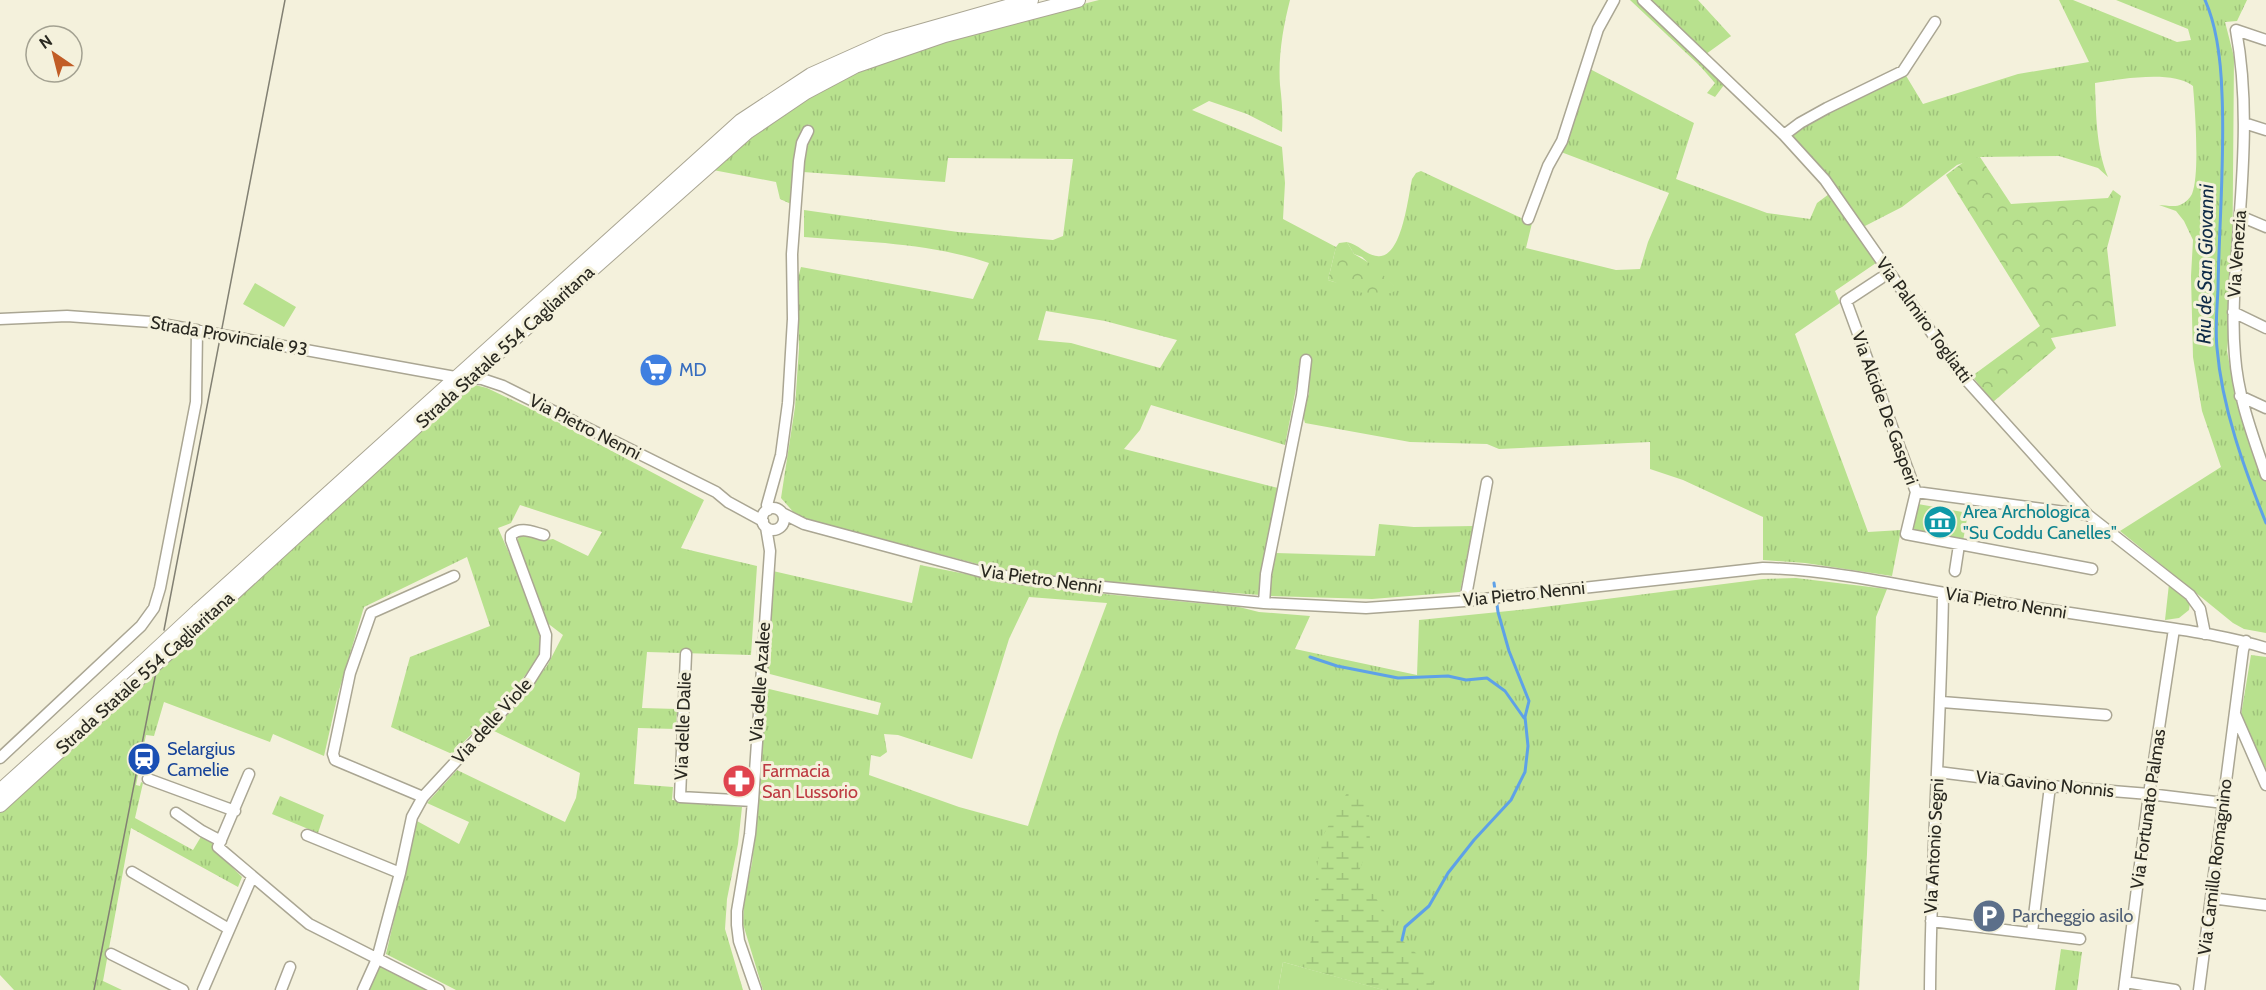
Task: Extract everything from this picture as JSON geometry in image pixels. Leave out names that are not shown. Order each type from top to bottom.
[{"type":"main road","name":"Strada Statale 554 Cagliaritana","points":[[0,791],[455,377],[741,121],[811,75],[887,41],[1030,0]]},
{"type":"main road","name":"Strada Statale 554 Cagliaritana","points":[[0,805],[471,378],[747,132],[806,92],[855,66],[945,35],[1078,0]]},
{"type":"street","points":[[1528,219],[1548,166],[1562,141],[1595,36],[1614,0]]},
{"type":"street","name":"Via Palmiro Togliatti","points":[[1643,0],[1784,135],[1825,180],[1959,372],[2088,515],[2190,595],[2200,609],[2205,634]]},
{"type":"street","points":[[1784,135],[1827,108],[1903,71],[1935,22]]},
{"type":"street","name":"Via Venezia","points":[[2266,40],[2236,30],[2242,63],[2244,123],[2233,312],[2235,358],[2240,396],[2266,475]]},
{"type":"street","points":[[2244,123],[2266,130]]},
{"type":"street","points":[[771,515],[788,403],[793,320],[792,254],[799,161],[802,143],[808,131]]},
{"type":"street","points":[[2240,216],[2266,227]]},
{"type":"street","name":"Via Alcide De Gasperi","points":[[1881,278],[1846,301],[1916,492],[2088,515]]},
{"type":"street","points":[[2233,312],[2266,328]]},
{"type":"street","name":"Strada Provinciale 93","points":[[0,319],[67,316],[152,322],[455,377]]},
{"type":"street","points":[[0,758],[141,626],[154,608],[160,588],[196,402],[198,330]]},
{"type":"street","points":[[1263,603],[1266,574],[1302,395],[1306,360]]},
{"type":"street","name":"Via Pietro Nenni","points":[[455,377],[482,380],[503,386],[716,492],[741,509],[995,575],[1263,603],[1366,608],[1465,601],[1763,568],[1786,568],[2205,634],[2246,641],[2266,648]]},
{"type":"street","points":[[2240,396],[2266,408]]},
{"type":"street","points":[[1465,601],[1487,482]]},
{"type":"street","points":[[1916,492],[1906,534],[2092,569]]},
{"type":"street","name":"Via Pietro Nenni","points":[[771,515],[772,530],[804,524]]},
{"type":"street","name":"Via delle Azalee","points":[[756,990],[739,941],[737,911],[753,801],[771,515],[784,519],[770,551]]},
{"type":"street","name":"Via delle Viole","points":[[363,990],[377,958],[400,873],[412,817],[423,797],[528,683],[544,656],[546,634],[511,535],[516,531],[525,530],[544,535]]},
{"type":"street","points":[[1955,571],[1959,545]]},
{"type":"street","points":[[423,797],[335,760],[333,754],[350,673],[371,613],[454,576]]},
{"type":"street","name":"Via Antonio Segni","points":[[1930,990],[1930,921],[1942,702],[1943,593]]},
{"type":"street","name":"Via Fortunato Palmas","points":[[2125,986],[2149,794],[2174,629]]},
{"type":"street","name":"Via Pietro Nenni","points":[[2246,641],[2266,641]]},
{"type":"street","name":"Via Camillo Romagnino","points":[[2199,990],[2246,641]]},
{"type":"street","name":"Via delle Dalie","points":[[686,654],[680,797],[753,801]]},
{"type":"street","points":[[1942,702],[2106,715]]},
{"type":"street","points":[[2235,714],[2266,785]]},
{"type":"street","points":[[2231,744],[2248,744]]},
{"type":"street","name":"Via Gavino Nonnis","points":[[1938,772],[2050,786],[2224,803]]},
{"type":"street","points":[[249,774],[218,847],[309,924],[439,990]]},
{"type":"street","points":[[148,779],[235,811]]},
{"type":"street","points":[[2032,932],[2050,786]]},
{"type":"street","points":[[176,813],[221,841]]},
{"type":"street","points":[[307,835],[400,873]]},
{"type":"street","points":[[132,872],[229,929]]},
{"type":"street","points":[[203,990],[252,877]]},
{"type":"street","points":[[2211,898],[2266,905]]},
{"type":"street","points":[[1930,921],[2080,939]]},
{"type":"street","points":[[111,954],[183,990]]},
{"type":"street","points":[[281,990],[290,967]]},
{"type":"street","points":[[2125,986],[2175,990]]},
{"type":"green space","points":[[1099,0],[1290,0],[1280,53],[1282,132],[1247,114],[1209,101],[1192,110],[1282,147],[1285,183],[1283,219],[1336,247],[1328,280],[1334,282],[1397,289],[1362,257],[1354,254],[1347,242],[1369,254],[1386,255],[1398,238],[1412,179],[1416,173],[1421,171],[1532,223],[1526,248],[1616,270],[1640,269],[1648,242],[1669,193],[1561,152],[1588,68],[1694,123],[1676,179],[1767,213],[1810,219],[1817,203],[1829,194],[1876,263],[1835,291],[1840,303],[1795,334],[1868,532],[1901,530],[1892,576],[1805,563],[1763,560],[1763,517],[1683,480],[1650,469],[1650,442],[1499,449],[1487,444],[1410,442],[1305,423],[1304,400],[1309,394],[1310,361],[1300,368],[1285,445],[1151,405],[1140,430],[1124,449],[1278,488],[1260,595],[1085,582],[1000,570],[796,515],[781,498],[795,407],[799,348],[797,281],[801,267],[973,299],[989,263],[921,247],[804,237],[804,210],[958,232],[1053,240],[1063,236],[1073,159],[948,158],[945,182],[803,172],[807,138],[812,131],[809,124],[801,134],[791,204],[780,199],[776,182],[713,170],[720,162],[786,112],[820,90],[857,72],[946,40]],"holes":[[[1046,311],[1105,321],[1177,340],[1160,368],[1071,343],[1038,340]]]},
{"type":"green space","points":[[1630,0],[1639,0],[1724,85],[1715,97],[1707,93],[1715,83]]},
{"type":"green space","points":[[1650,0],[1698,0],[1731,36],[1706,54]]},
{"type":"green space","points":[[2059,0],[2073,0],[2177,42],[2191,40],[2188,29],[2116,0],[2247,0],[2237,21],[2225,22],[2234,57],[2232,298],[2227,351],[2233,382],[2266,478],[2266,633],[2244,629],[2233,623],[2120,531],[2221,467],[2202,411],[2193,357],[2191,276],[2193,240],[2184,221],[2176,211],[2159,205],[2179,205],[2192,194],[2196,172],[2193,86],[2173,78],[2160,77],[2095,83],[2099,143],[2108,177],[2098,168],[2059,156],[1980,157],[1957,165],[1902,207],[1865,226],[1859,224],[1790,137],[1791,132],[1905,74],[1923,104],[2018,74],[2089,62]]},
{"type":"green space","points":[[1980,157],[2011,204],[2108,198],[2113,190],[2121,196],[2107,248],[2116,326],[2051,338],[2056,348],[1993,402],[1972,376],[2040,326],[1946,175],[1968,159]]},
{"type":"green space","points":[[1347,242],[1354,254],[1371,264],[1398,289],[1381,295],[1372,295],[1328,280],[1336,247],[1339,243]]},
{"type":"green space","points":[[255,283],[296,307],[284,327],[243,304]]},
{"type":"green space","points":[[475,385],[487,388],[548,417],[704,500],[681,548],[757,566],[751,655],[647,652],[642,708],[677,709],[676,729],[638,728],[634,784],[673,787],[672,800],[742,807],[738,844],[727,899],[725,929],[743,990],[456,990],[386,954],[417,821],[459,844],[469,822],[427,803],[457,770],[565,822],[576,798],[580,773],[494,731],[547,666],[563,635],[546,622],[517,542],[519,536],[553,539],[588,556],[602,532],[520,505],[511,523],[498,528],[540,623],[542,642],[539,657],[511,694],[452,754],[391,727],[410,657],[490,626],[467,557],[364,607],[338,694],[324,756],[273,734],[270,742],[164,702],[154,736],[146,735],[136,785],[140,786],[141,782],[143,783],[135,818],[193,850],[202,835],[215,845],[216,851],[242,877],[238,887],[131,828],[103,981],[122,990],[14,990],[0,975],[0,811],[467,387]]},
{"type":"green space","name":"Area Archologica \"Su Coddu Canelles\"","points":[[1918,504],[1968,513],[1963,541],[1913,532]]},
{"type":"green space","points":[[1379,524],[1414,527],[1473,526],[1460,592],[1372,599],[1268,596],[1276,553],[1375,556]]},
{"type":"green space","points":[[920,565],[1032,587],[1310,616],[1295,649],[1417,675],[1419,620],[1528,609],[1763,579],[1796,578],[1887,589],[1876,617],[1859,990],[1384,990],[1283,962],[1278,990],[763,990],[743,924],[744,900],[752,863],[760,791],[765,688],[878,715],[881,703],[766,673],[773,571],[912,603]],"holes":[[[1029,597],[1107,603],[1059,731],[1028,826],[959,807],[869,775],[871,755],[880,757],[887,752],[884,734],[898,735],[972,759],[1009,639]]]},
{"type":"green space","points":[[2169,584],[2190,601],[2189,610],[2179,618],[2165,620]]},
{"type":"green space","points":[[2251,655],[2266,657],[2266,769],[2241,715]]},
{"type":"green space","points":[[1349,789],[1369,807],[1370,844],[1359,871],[1402,940],[1420,957],[1436,990],[1384,990],[1305,968],[1315,921],[1315,888],[1320,841]]},
{"type":"green space","points":[[280,796],[324,815],[318,833],[272,814]]},
{"type":"green space","points":[[2061,949],[2082,952],[2077,990],[2055,990]]},
{"type":"green space","points":[[1283,962],[1384,990],[1278,990]]},
{"type":"green space","points":[[379,966],[427,990],[367,990]]},
{"type":"waterway","name":"Riu de San Giovanni","points":[[2205,0],[2218,46],[2223,118],[2217,348],[2229,415],[2242,459],[2266,523]]},
{"type":"waterway","points":[[1402,940],[1405,927],[1429,906],[1448,873],[1474,840],[1511,800],[1525,772],[1528,746],[1525,717],[1529,701],[1509,651],[1498,612],[1494,583]]},
{"type":"waterway","points":[[1310,657],[1337,666],[1398,678],[1448,676],[1466,680],[1487,678],[1505,691],[1524,718]]},
{"type":"tram line","points":[[164,630],[285,0]]},
{"type":"tram line","points":[[94,990],[157,667]]},
{"type":"place","name":"MD","points":[[656,370]]},
{"type":"place","name":"Area Archologica \"Su Coddu Canelles\"","points":[[1940,522]]},
{"type":"place","name":"Selargius Camelie","points":[[144,759]]},
{"type":"place","name":"Farmacia San Lussorio","points":[[739,781]]},
{"type":"place","name":"Parcheggio asilo","points":[[1989,916]]}]
